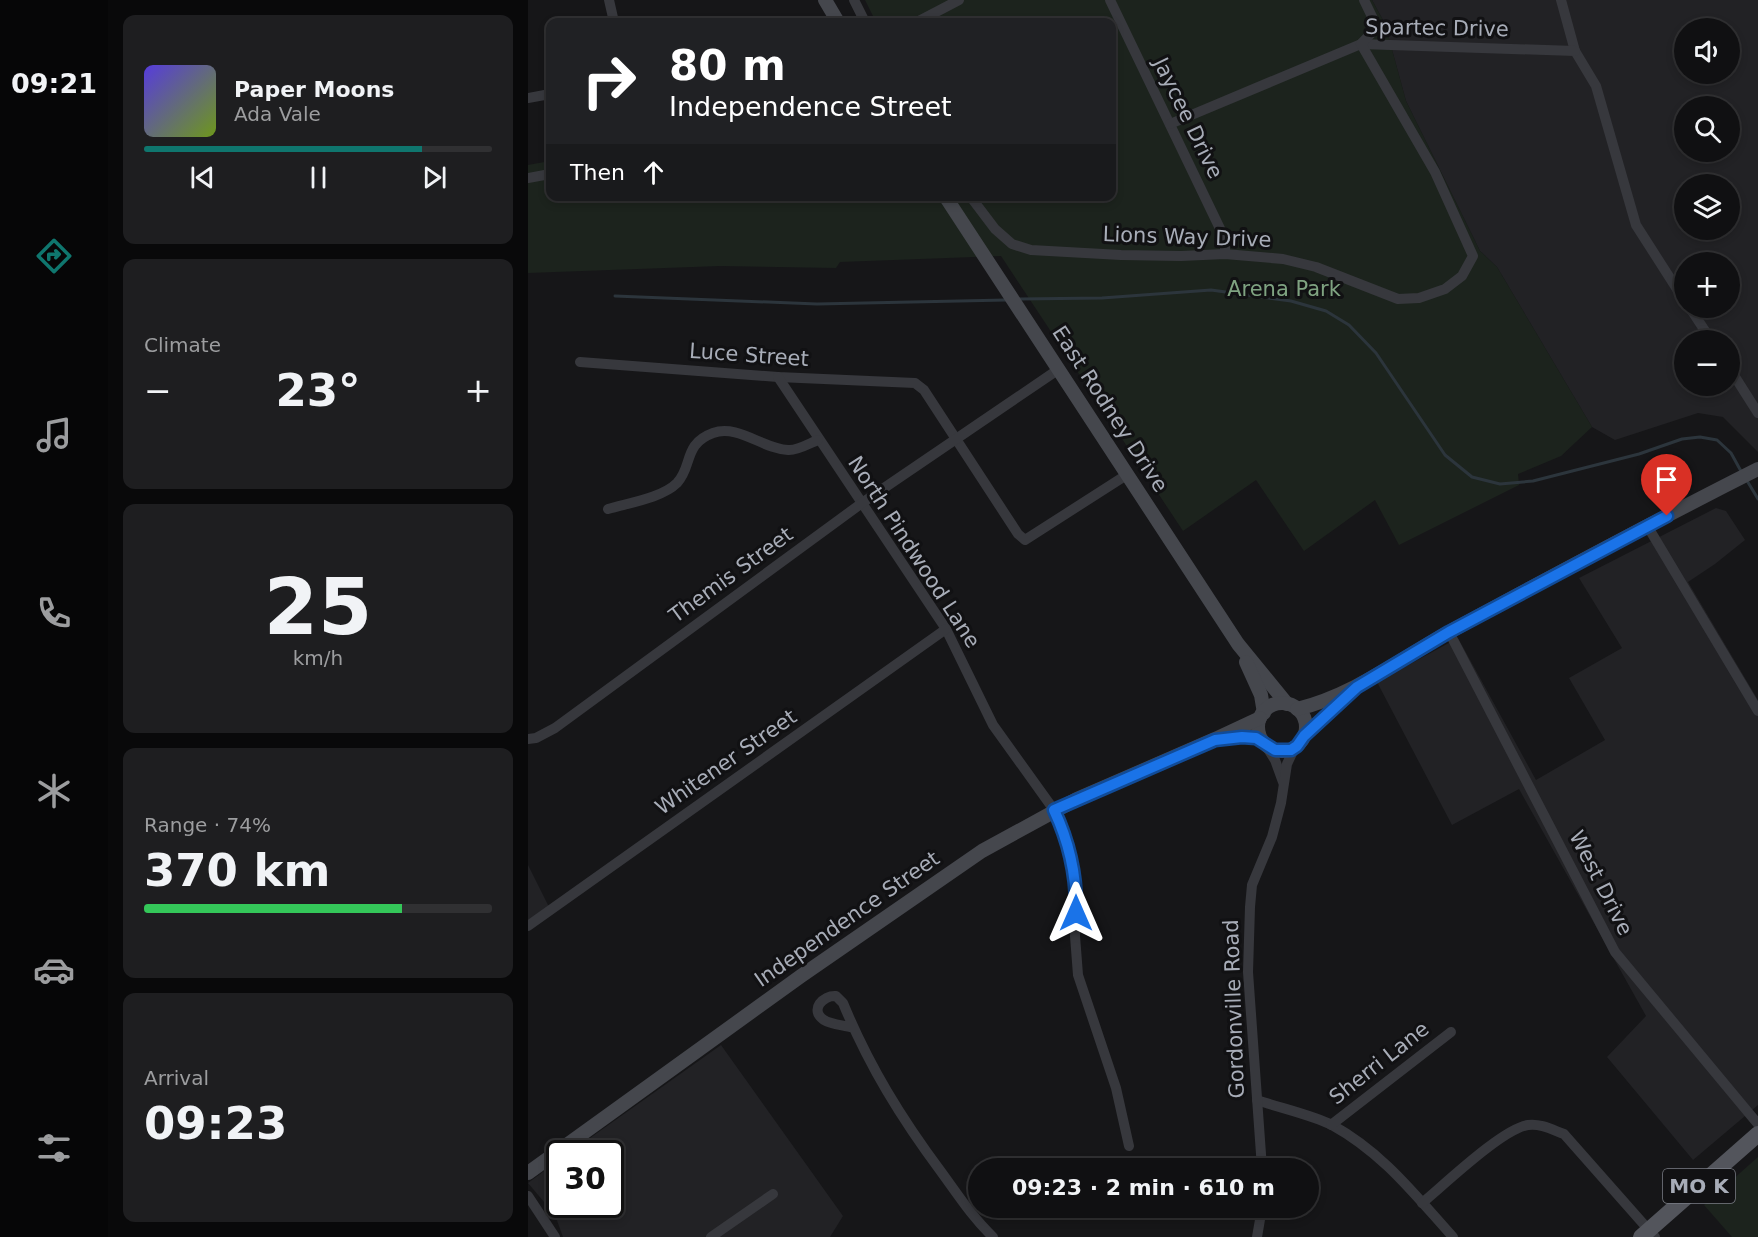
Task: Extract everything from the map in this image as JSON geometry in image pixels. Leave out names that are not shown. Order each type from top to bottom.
[{"type":"main road","name":"MO K","points":[[1648,1235],[1758,1134]]},
{"type":"street","points":[[609,0],[613,18]]},
{"type":"street","points":[[825,0],[836,18]]},
{"type":"street","points":[[854,0],[863,18]]},
{"type":"street","points":[[924,18],[958,0]]},
{"type":"street","name":"Jaycee Drive","points":[[1110,0],[1225,239],[1224,254]]},
{"type":"street","points":[[1361,44],[1377,27],[1364,0]]},
{"type":"street","points":[[1561,0],[1575,51],[1596,86],[1636,225],[1674,284]]},
{"type":"street","name":"Spartec Drive","points":[[1170,124],[1361,44],[1575,51]]},
{"type":"street","name":"Lions Way Drive","points":[[974,201],[995,229],[1012,244],[1031,250],[1121,255],[1224,254],[1282,259],[1316,267],[1398,299],[1419,298],[1445,289],[1462,276],[1473,256],[1435,172],[1361,44]]},
{"type":"street","points":[[528,98],[546,95]]},
{"type":"street","points":[[528,178],[546,175]]},
{"type":"street","name":"East Rodney Drive","points":[[948,201],[1239,646],[1292,706]]},
{"type":"street","name":"Luce Street","points":[[580,362],[778,377],[915,383],[924,390],[957,438]]},
{"type":"street","name":"Themis Street","points":[[528,739],[536,738],[555,728],[862,503],[1059,369]]},
{"type":"street","name":"North Pindwood Lane","points":[[778,377],[946,629],[993,725],[1054,810],[1064,831],[1073,862],[1077,890],[1075,936],[1078,975],[1116,1088],[1129,1146]]},
{"type":"street","points":[[1740,385],[1758,413]]},
{"type":"street","points":[[608,509],[668,490],[679,481],[692,448],[700,439],[714,433],[728,430],[760,443],[790,451],[818,440]]},
{"type":"street","points":[[957,438],[1009,520],[1025,540],[1128,474]]},
{"type":"street","points":[[1283,782],[1275,760],[1259,733],[1262,715],[1271,706],[1323,702],[1357,687],[1449,632],[1758,469]]},
{"type":"street","points":[[1648,527],[1758,711]]},
{"type":"street","name":"Whitener Street","points":[[528,926],[946,629]]},
{"type":"street","name":"West Drive","points":[[1449,632],[1615,952],[1758,1124]]},
{"type":"street","name":"East Rodney Drive","points":[[1239,646],[1261,695],[1262,715]]},
{"type":"street","points":[[1263,742],[1275,750],[1283,751],[1295,747],[1357,687]]},
{"type":"street","points":[[1292,706],[1304,718],[1306,725],[1304,736]]},
{"type":"street","name":"Independence Street","points":[[528,1173],[888,915],[982,851],[1054,810],[1215,740],[1262,715]]},
{"type":"street","name":"Independence Street","points":[[1215,740],[1242,737],[1256,738],[1263,742]]},
{"type":"street","name":"Gordonville Road","points":[[1261,1158],[1248,972],[1250,907],[1252,885],[1272,837],[1281,803],[1287,764],[1295,747]]},
{"type":"street","points":[[853,1028],[866,1056],[903,1119],[971,1212],[993,1237]]},
{"type":"street","name":"Sherri Lane","points":[[1330,1125],[1451,1032]]},
{"type":"street","points":[[1257,1100],[1330,1125],[1371,1152],[1396,1172],[1453,1237]]},
{"type":"street","points":[[1422,1203],[1504,1135],[1527,1125],[1546,1127],[1564,1134],[1648,1235]]},
{"type":"street","points":[[711,1237],[773,1194]]},
{"type":"street","points":[[528,1196],[555,1237]]},
{"type":"street","points":[[1257,1237],[1260,1218]]},
{"type":"shaded area","points":[[1372,0],[1758,0],[1758,452],[1723,417],[1698,413],[1615,440],[1592,427],[1497,267],[1480,251],[1406,101],[1385,24]]},
{"type":"shaded area","points":[[1716,508],[1726,511],[1745,540],[1688,582],[1758,700],[1758,1105],[1693,1160],[1607,1057],[1646,1016],[1519,789],[1452,825],[1377,682],[1458,638],[1536,780],[1605,740],[1569,678],[1622,648],[1579,578]]},
{"type":"shaded area","points":[[528,865],[549,907],[528,920]]},
{"type":"shaded area","points":[[721,1045],[843,1216],[830,1237],[563,1237],[556,1218],[624,1218],[624,1140],[587,1140]]},
{"type":"shaded area","points":[[546,1170],[546,1204],[528,1183]]},
{"type":"green space","name":"Arena Park","points":[[865,0],[1372,0],[1385,24],[1406,101],[1480,251],[1497,267],[1592,427],[1561,456],[1518,474],[1519,485],[1399,545],[1375,500],[1304,551],[1256,480],[1183,531],[1001,256],[840,262],[836,268],[720,266],[528,273],[528,165],[546,162],[546,201],[1116,201],[1116,18],[874,18]]},
{"type":"green space","points":[[1758,1157],[1758,1237],[1732,1237],[1704,1205]]},
{"type":"waterway","points":[[1019,299],[1102,298],[1211,290],[1291,301],[1326,311],[1349,325],[1376,353],[1445,455],[1472,477],[1500,484],[1533,481],[1639,454],[1682,439],[1700,437],[1717,440],[1731,453],[1742,473]]},
{"type":"waterway","points":[[615,296],[817,304],[1006,300]]},
{"type":"waterway","points":[[1746,479],[1758,499]]},
{"type":"route","points":[[1076,913],[1077,890],[1073,862],[1064,831],[1054,810],[1215,740],[1256,738],[1275,750],[1291,750],[1357,687],[1449,632],[1667,516]]}]
